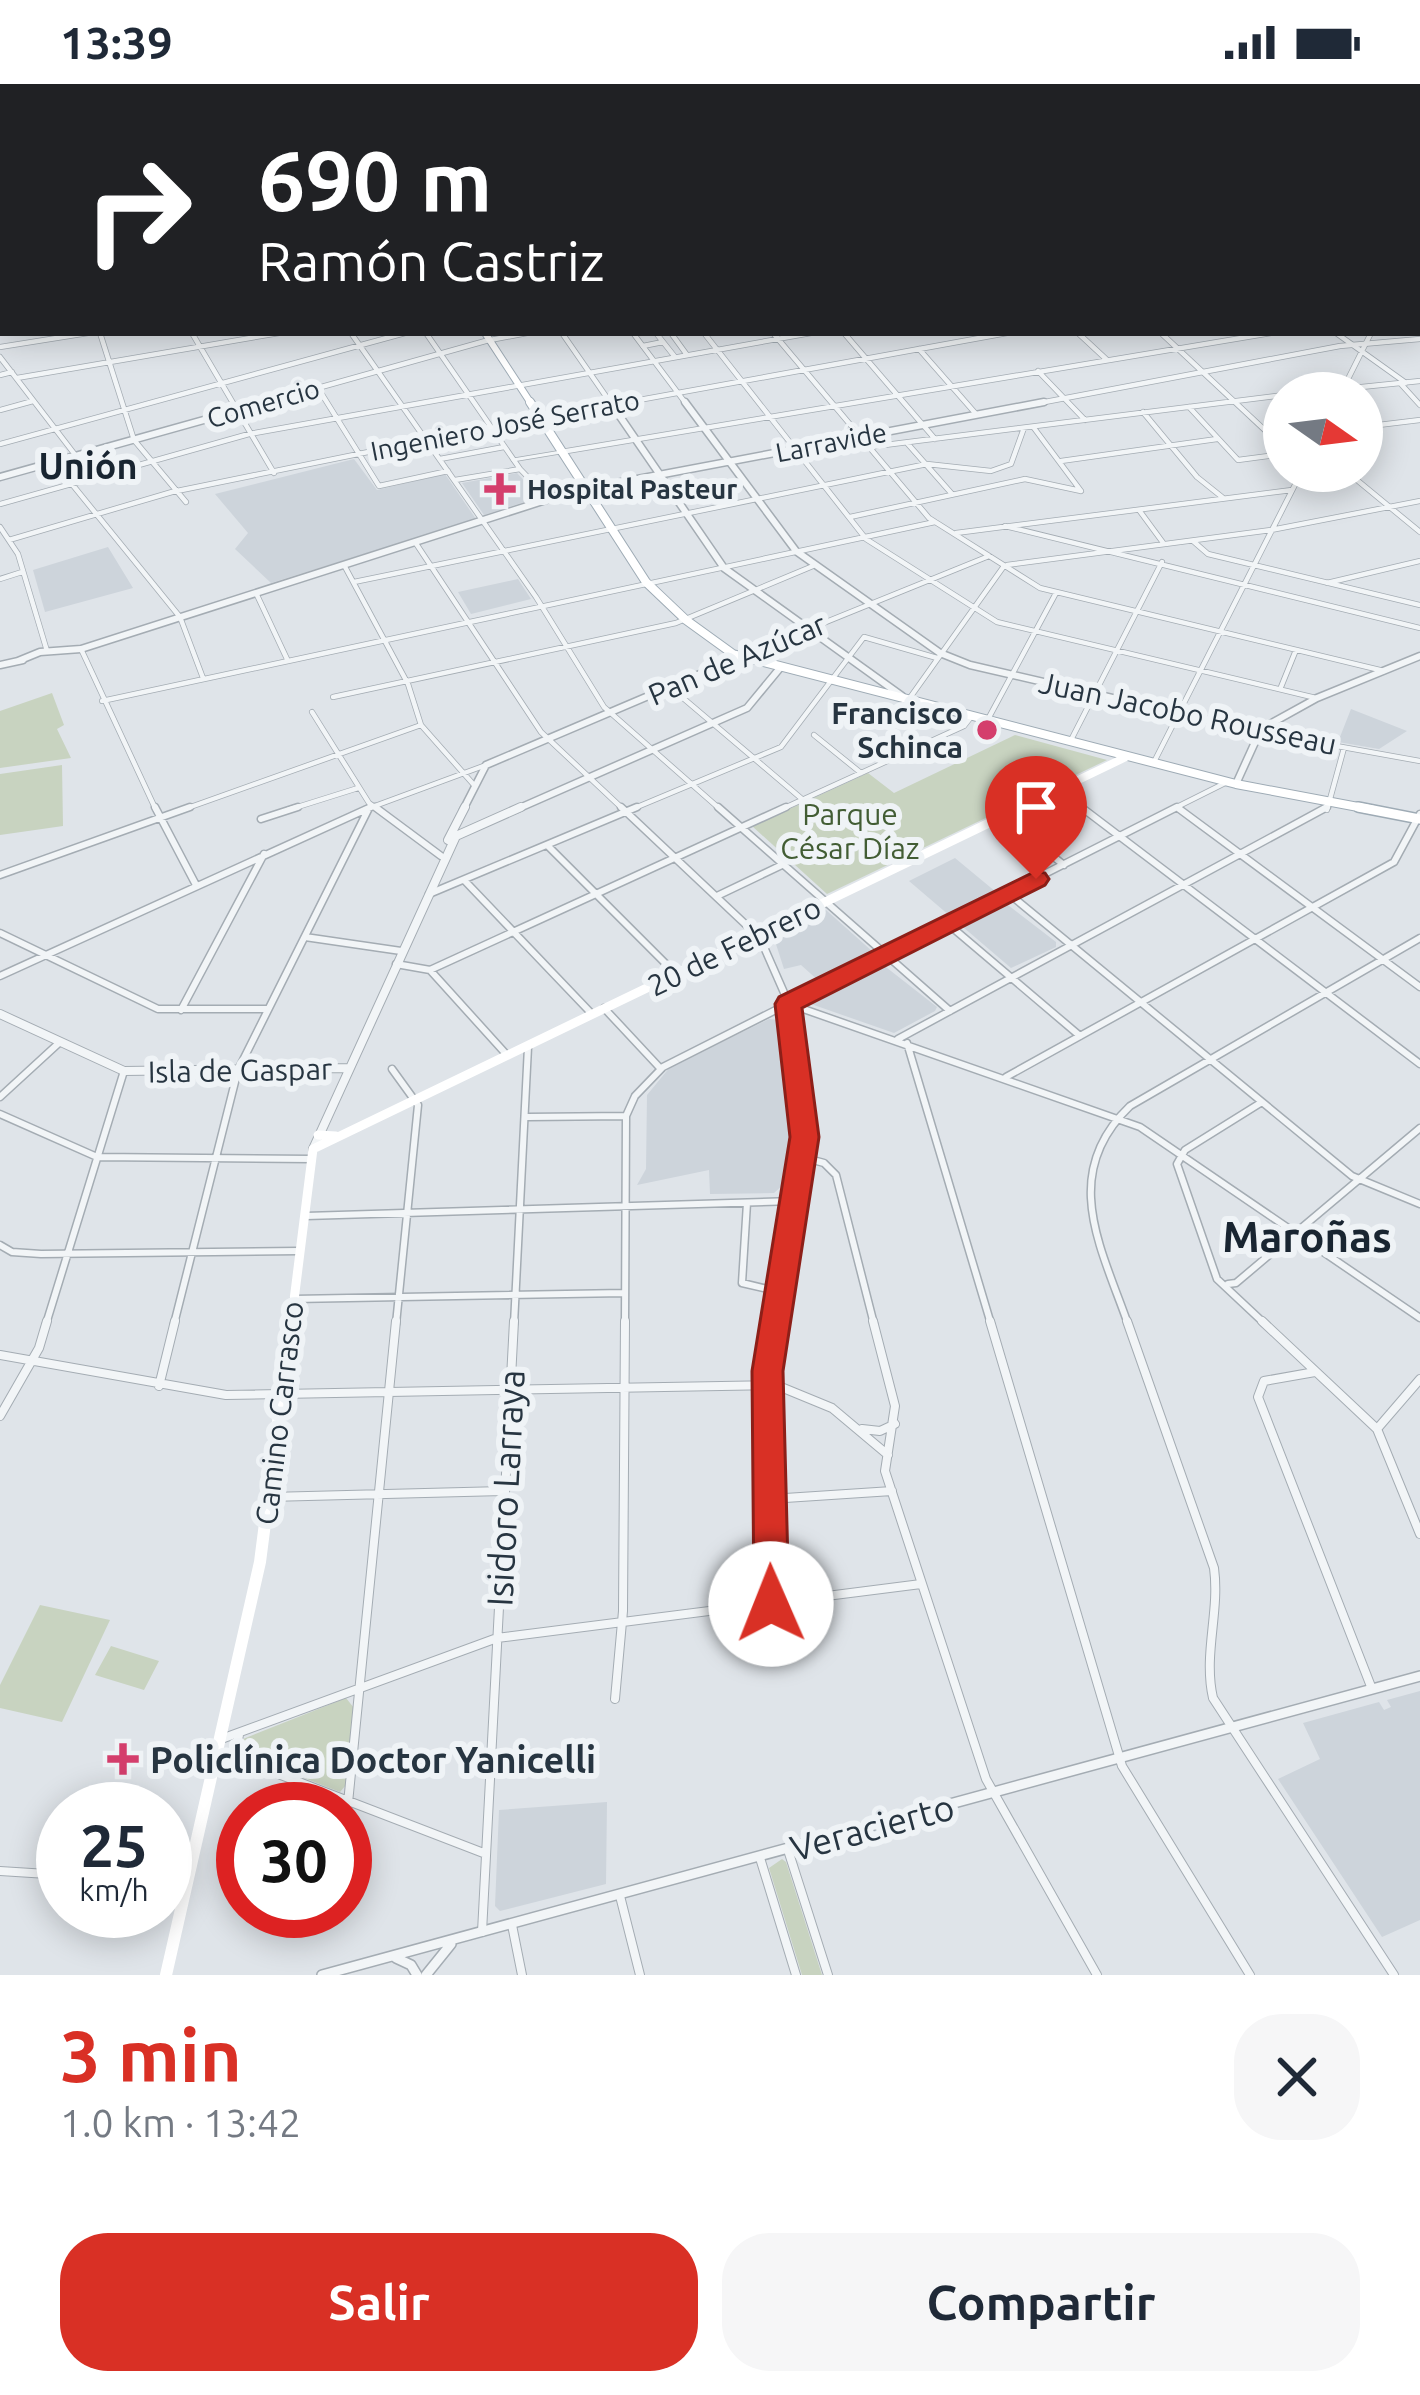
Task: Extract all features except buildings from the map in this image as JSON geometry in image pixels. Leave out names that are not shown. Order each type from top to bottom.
[{"type":"main road","points":[[487,336],[646,582],[686,620],[740,657],[1231,783],[1420,817]]},
{"type":"main road","name":"20 de Febrero","points":[[312,1154],[528,1043],[1126,757]]},
{"type":"main road","name":"20 de Febrero","points":[[318,1135],[342,1135]]},
{"type":"main road","name":"Camino Carrasco","points":[[192,1863],[255,1587],[312,1154]]},
{"type":"main road","name":"Camino Carrasco","points":[[166,1975],[175,1938]]},
{"type":"street","points":[[0,347],[69,336]]},
{"type":"street","points":[[101,336],[134,440],[186,502]]},
{"type":"street","points":[[193,336],[274,473]]},
{"type":"street","points":[[0,375],[261,336]]},
{"type":"street","points":[[353,336],[542,604],[611,712],[950,1011]]},
{"type":"street","points":[[0,444],[395,336]]},
{"type":"street","points":[[428,336],[520,470],[548,498]]},
{"type":"street","name":"Comercio","points":[[0,477],[487,336]]},
{"type":"street","points":[[564,336],[722,565],[752,592],[908,700],[1004,566],[1271,530],[1420,501]]},
{"type":"street","name":"Juan Jacobo Rousseau","points":[[635,336],[796,551],[927,648],[957,661],[1178,714],[1420,761]]},
{"type":"street","points":[[658,336],[675,357]]},
{"type":"street","points":[[673,336],[687,355]]},
{"type":"street","points":[[706,336],[864,536],[997,622],[1317,698]]},
{"type":"street","points":[[0,504],[249,434],[776,336],[915,502],[935,522],[1004,566],[1056,593],[1384,671]]},
{"type":"street","points":[[847,336],[935,439]]},
{"type":"street","name":"Ingeniero José Serrato","points":[[9,540],[177,491],[359,453],[990,336]]},
{"type":"street","points":[[1081,336],[1107,360]]},
{"type":"street","points":[[1164,336],[1263,430]]},
{"type":"street","points":[[514,460],[1253,336]]},
{"type":"street","points":[[1336,336],[1403,383],[1420,405]]},
{"type":"street","points":[[1351,372],[1370,336]]},
{"type":"street","name":"Larravide","points":[[0,665],[47,652],[81,649],[586,489],[1202,371],[1348,345],[1420,339]]},
{"type":"street","points":[[643,346],[663,342]]},
{"type":"street","points":[[919,349],[976,414]]},
{"type":"street","points":[[0,357],[76,456]]},
{"type":"street","points":[[1038,371],[1085,420]]},
{"type":"street","points":[[1383,386],[1420,381]]},
{"type":"street","points":[[318,388],[379,486],[448,471]]},
{"type":"street","points":[[869,447],[1263,398]]},
{"type":"street","points":[[0,410],[34,401]]},
{"type":"street","points":[[1189,406],[1241,461],[1263,456]]},
{"type":"street","points":[[1143,412],[1197,477],[1224,498]]},
{"type":"street","points":[[1383,424],[1420,420]]},
{"type":"street","points":[[848,517],[1022,476],[1081,491],[1034,426]]},
{"type":"street","points":[[993,474],[1011,464],[1024,428]]},
{"type":"street","points":[[1061,461],[1217,439]]},
{"type":"street","points":[[907,442],[953,494]]},
{"type":"street","points":[[440,459],[504,447]]},
{"type":"street","points":[[54,462],[179,617],[203,678]]},
{"type":"street","points":[[354,582],[927,464],[993,474],[1004,482]]},
{"type":"street","points":[[1011,464],[1022,476]]},
{"type":"street","points":[[455,481],[520,470]]},
{"type":"street","points":[[953,533],[1275,492]]},
{"type":"street","points":[[1153,763],[1291,492]]},
{"type":"street","points":[[1371,492],[1420,532]]},
{"type":"street","points":[[1139,509],[1164,544]]},
{"type":"street","points":[[102,700],[935,522]]},
{"type":"street","points":[[0,526],[22,572],[47,652]]},
{"type":"street","points":[[1005,526],[1420,628]]},
{"type":"street","points":[[1193,541],[1204,552],[1420,605]]},
{"type":"street","points":[[415,542],[548,739],[757,935],[788,1004],[804,1132],[767,1384],[771,1604]]},
{"type":"street","name":"Pan de Azúcar","points":[[486,765],[988,556]]},
{"type":"street","points":[[1327,583],[1420,561]]},
{"type":"street","points":[[1070,742],[1162,562]]},
{"type":"street","points":[[344,565],[408,684],[421,725],[474,785]]},
{"type":"street","points":[[333,697],[686,620],[813,566]]},
{"type":"street","points":[[0,579],[22,572]]},
{"type":"street","points":[[256,593],[287,659]]},
{"type":"street","points":[[987,721],[1056,593]]},
{"type":"street","points":[[427,895],[781,747],[864,637],[927,648]]},
{"type":"street","points":[[81,649],[196,885]]},
{"type":"street","points":[[1281,688],[1296,650]]},
{"type":"street","points":[[615,1699],[622,1621],[626,1116],[634,1096],[660,1068],[1231,783],[1259,732],[1317,698],[1420,656]]},
{"type":"street","points":[[588,777],[754,702],[780,668]]},
{"type":"street","points":[[670,687],[802,800]]},
{"type":"street","points":[[312,712],[371,807],[441,856]]},
{"type":"street","points":[[395,964],[430,970],[964,726],[971,717]]},
{"type":"street","points":[[0,875],[421,725]]},
{"type":"street","points":[[814,736],[861,773]]},
{"type":"street","points":[[902,1041],[1326,812],[1344,748]]},
{"type":"street","points":[[0,976],[371,807],[486,765]]},
{"type":"street","name":"Camino Carrasco","points":[[438,869],[486,765]]},
{"type":"street","name":"Camino Carrasco","points":[[312,1154],[438,869],[459,833],[588,777]]},
{"type":"street","points":[[261,819],[358,788]]},
{"type":"street","points":[[1058,790],[1420,1064]]},
{"type":"street","points":[[159,1386],[238,1070],[371,807]]},
{"type":"street","points":[[1178,808],[1420,987]]},
{"type":"street","points":[[1002,816],[1064,865]]},
{"type":"street","points":[[1006,1077],[1394,862],[1420,817]]},
{"type":"street","points":[[548,846],[676,974]]},
{"type":"street","points":[[181,1010],[264,854]]},
{"type":"street","points":[[715,896],[784,863]]},
{"type":"street","points":[[465,881],[592,1014]]},
{"type":"street","points":[[1008,893],[1359,1179],[1420,1204]]},
{"type":"street","points":[[948,924],[1080,1036]]},
{"type":"street","points":[[0,933],[151,1006],[268,1009]]},
{"type":"street","points":[[304,937],[401,951]]},
{"type":"street","points":[[1394,1975],[1213,1698],[1205,1670],[1218,1601],[1214,1568],[1088,1206],[1089,1174],[1118,1117],[1420,938]]},
{"type":"street","points":[[430,970],[506,1054]]},
{"type":"street","points":[[788,1004],[1118,1117],[1182,1154],[1420,1318]]},
{"type":"street","points":[[604,1008],[660,1068]]},
{"type":"street","name":"Isla de Gaspar","points":[[0,1014],[124,1071],[349,1068]]},
{"type":"street","points":[[902,1041],[1120,1759],[1250,1975]]},
{"type":"street","points":[[0,1097],[60,1042]]},
{"type":"street","name":"Isidoro Larraya","points":[[482,1933],[528,1043]]},
{"type":"street","points":[[350,1782],[416,1100],[392,1069]]},
{"type":"street","points":[[0,1416],[34,1361],[124,1071]]},
{"type":"street","points":[[1262,1102],[1182,1154],[1178,1176],[1215,1276],[1378,1429],[1420,1534]]},
{"type":"street","points":[[0,1114],[98,1157],[312,1154]]},
{"type":"street","points":[[526,1117],[626,1116]]},
{"type":"street","points":[[1226,1284],[1236,1282],[1420,1128]]},
{"type":"street","points":[[802,1157],[824,1163],[836,1175],[895,1406],[885,1471],[993,1794],[1096,1975]]},
{"type":"street","points":[[304,1216],[794,1202]]},
{"type":"street","points":[[747,1203],[742,1283],[780,1292]]},
{"type":"street","points":[[0,1244],[23,1253],[299,1251]]},
{"type":"street","points":[[293,1299],[624,1293]]},
{"type":"street","points":[[0,1355],[226,1396],[767,1384],[809,1395],[859,1429],[876,1451],[888,1455]]},
{"type":"street","points":[[1315,1372],[1264,1381],[1258,1397],[1372,1689]]},
{"type":"street","points":[[1378,1429],[1420,1379]]},
{"type":"street","points":[[859,1429],[880,1431],[895,1424]]},
{"type":"street","points":[[268,1497],[503,1491]]},
{"type":"street","points":[[769,1499],[892,1491]]},
{"type":"street","points":[[220,1739],[497,1638],[922,1584]]},
{"type":"street","name":"Veracierto","points":[[322,1975],[1420,1676]]},
{"type":"street","points":[[234,1757],[239,1735]]},
{"type":"street","points":[[216,1757],[234,1757],[296,1782]]},
{"type":"street","points":[[372,1812],[486,1854]]},
{"type":"street","points":[[788,1850],[828,1975]]},
{"type":"street","points":[[760,1858],[796,1975]]},
{"type":"street","points":[[0,1871],[36,1873]]},
{"type":"street","points":[[620,1896],[640,1975]]},
{"type":"street","points":[[512,1925],[522,1975]]},
{"type":"street","points":[[394,1957],[421,1975],[453,1942]]},
{"type":"shaded area","points":[[354,459],[377,490],[445,474],[476,519],[271,583],[235,549],[248,533],[215,494]]},
{"type":"shaded area","name":"Hospital Pasteur","points":[[517,473],[540,497],[484,515],[462,483]]},
{"type":"shaded area","points":[[108,547],[133,588],[45,612],[33,570]]},
{"type":"shaded area","points":[[518,579],[531,599],[471,614],[458,592]]},
{"type":"shaded area","points":[[1351,709],[1407,731],[1379,749],[1338,742]]},
{"type":"shaded area","points":[[955,858],[996,892],[950,916],[909,881]]},
{"type":"shaded area","points":[[1004,902],[1056,942],[1056,947],[1011,968],[963,927]]},
{"type":"shaded area","points":[[826,910],[872,956],[820,982],[801,965],[784,969],[774,938]]},
{"type":"shaded area","points":[[882,964],[937,1007],[935,1011],[894,1033],[811,1004]]},
{"type":"shaded area","points":[[769,1019],[779,1020],[792,1130],[785,1183],[774,1193],[710,1194],[709,1170],[637,1185],[646,1169],[647,1095],[670,1067]]},
{"type":"shaded area","points":[[1420,1691],[1420,1920],[1382,1937],[1278,1779],[1320,1759],[1303,1723],[1379,1702],[1384,1710],[1391,1707],[1387,1700]]},
{"type":"shaded area","points":[[607,1802],[606,1884],[500,1911],[495,1906],[499,1810]]},
{"type":"green space","points":[[52,693],[64,725],[57,729],[71,758],[0,768],[0,711]]},
{"type":"green space","name":"Parque César Díaz","points":[[1015,735],[1107,760],[827,894],[752,826],[868,773],[894,793]]},
{"type":"green space","points":[[62,765],[63,826],[0,835],[0,774]]},
{"type":"green space","points":[[40,1605],[110,1620],[62,1722],[0,1708],[0,1685]]},
{"type":"green space","points":[[111,1646],[159,1661],[144,1690],[95,1675]]},
{"type":"green space","points":[[346,1698],[354,1708],[347,1782],[314,1782],[240,1753],[243,1739]]},
{"type":"green space","points":[[782,1859],[822,1975],[802,1975],[769,1868]]},
{"type":"place","name":"Hospital Pasteur","points":[[500,489]]},
{"type":"place","name":"Francisco Schinca","points":[[987,730]]},
{"type":"place","name":"Policlínica Doctor Yanicelli","points":[[123,1759]]},
{"type":"district","name":"Unión","points":[[88,465]]},
{"type":"district","name":"Maroñas","points":[[1307,1236]]},
{"type":"route","points":[[771,1604],[767,1371],[805,1137],[788,1004],[1036,879]]}]
